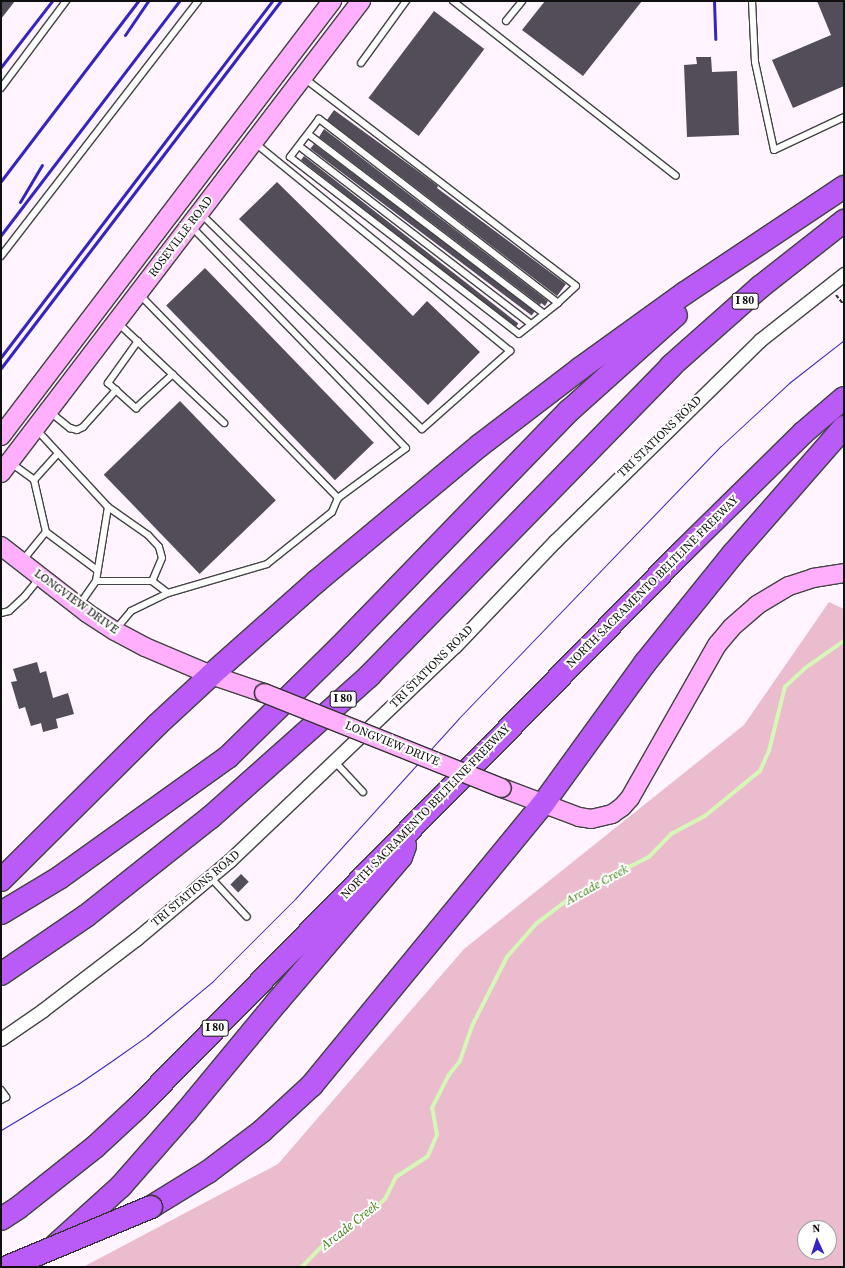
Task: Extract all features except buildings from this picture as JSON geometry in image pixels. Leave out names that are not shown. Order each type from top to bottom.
[{"type":"highway","points":[[1,880],[157,725],[211,675],[318,581],[479,446],[593,359],[685,293],[844,187]]},
{"type":"highway","name":"I 80","points":[[1,974],[86,916],[223,807],[369,676],[671,366],[760,287],[844,221]]},
{"type":"highway","points":[[1,912],[59,878],[228,756],[340,647],[570,410],[744,254]]},
{"type":"highway","name":"NORTH SACRAMENTO BELTLINE FREEWAY","points":[[1,1219],[18,1208],[95,1147],[138,1107],[694,540],[803,433],[844,398]]},
{"type":"highway","points":[[7,1267],[151,1208],[208,1172],[232,1154],[262,1131],[312,1085],[543,804],[645,663],[734,554],[844,427]]},
{"type":"highway","points":[[33,1267],[121,1186],[186,1112],[277,1002],[401,857],[415,823]]},
{"type":"main road","name":"ROSEVILLE ROAD","points":[[1,436],[332,1]]},
{"type":"main road","name":"ROSEVILLE ROAD","points":[[5,467],[253,142],[304,78],[361,1]]},
{"type":"main road","name":"LONGVIEW DRIVE","points":[[1,546],[79,606],[115,631],[145,647],[211,675],[264,693],[543,804],[579,817],[591,819],[612,814],[622,807],[630,798],[718,645],[732,628],[757,605],[789,586],[813,578],[844,573]]},
{"type":"street","name":"TRI STATIONS ROAD","points":[[1,1039],[43,1010],[136,939],[229,861],[335,762],[455,646],[555,541],[760,340],[844,274]]},
{"type":"lane","points":[[1,88],[66,1]]},
{"type":"lane","points":[[1,256],[198,1]]},
{"type":"lane","points":[[361,63],[406,1]]},
{"type":"lane","points":[[454,1],[676,176]]},
{"type":"lane","points":[[506,21],[522,1]]},
{"type":"lane","points":[[752,1],[756,62],[774,150],[844,118]]},
{"type":"lane","points":[[304,78],[576,286],[558,303],[519,334],[290,157],[319,120],[558,303]]},
{"type":"lane","points":[[308,134],[544,314]]},
{"type":"lane","points":[[194,219],[422,429],[510,351],[253,142]]},
{"type":"lane","points":[[299,146],[531,324]]},
{"type":"lane","points":[[115,631],[131,611],[168,593],[267,564],[332,512],[338,498],[406,448],[194,219]]},
{"type":"lane","points":[[138,293],[338,498]]},
{"type":"lane","points":[[117,322],[224,423]]},
{"type":"lane","points":[[138,341],[108,382],[116,390],[136,408],[173,374]]},
{"type":"lane","points":[[48,411],[70,428],[77,430],[83,427],[116,390]]},
{"type":"lane","points":[[35,428],[108,507],[148,535],[159,547],[162,558],[152,581]]},
{"type":"lane","points":[[34,480],[58,453]]},
{"type":"lane","points":[[5,467],[34,480]]},
{"type":"lane","points":[[34,480],[46,532],[97,570]]},
{"type":"lane","points":[[79,606],[96,581],[108,507]]},
{"type":"lane","points":[[21,562],[46,532]]},
{"type":"lane","points":[[1,612],[9,611],[25,596],[40,576]]},
{"type":"lane","points":[[96,581],[152,581],[168,593]]},
{"type":"lane","points":[[335,762],[363,792]]},
{"type":"lane","points":[[210,877],[247,917]]},
{"type":"lane","points":[[1,1090],[6,1097],[1,1100]]},
{"type":"shaded area","points":[[829,602],[844,609],[844,1267],[83,1267],[278,1164],[464,949],[744,725]]},
{"type":"waterway","name":"Arcade Creek","points":[[302,1267],[327,1241],[369,1214],[385,1199],[396,1177],[428,1156],[437,1135],[432,1108],[448,1076],[460,1061],[472,1026],[507,957],[536,924],[574,895],[649,857],[671,834],[705,816],[760,771],[769,751],[785,687],[804,669],[844,641]]},
{"type":"tram line","points":[[1,1130],[78,1084],[113,1060],[147,1036],[212,982],[295,899],[458,719],[721,446],[789,383],[844,340]]},
{"type":"railway","points":[[1,67],[52,1]]},
{"type":"railway","points":[[1,181],[138,1]]},
{"type":"railway","points":[[125,35],[148,1]]},
{"type":"railway","points":[[1,235],[179,1]]},
{"type":"railway","points":[[1,357],[272,1]]},
{"type":"railway","points":[[1,368],[281,1]]},
{"type":"railway","points":[[714,1],[715,39]]},
{"type":"railway","points":[[20,202],[42,165]]}]
